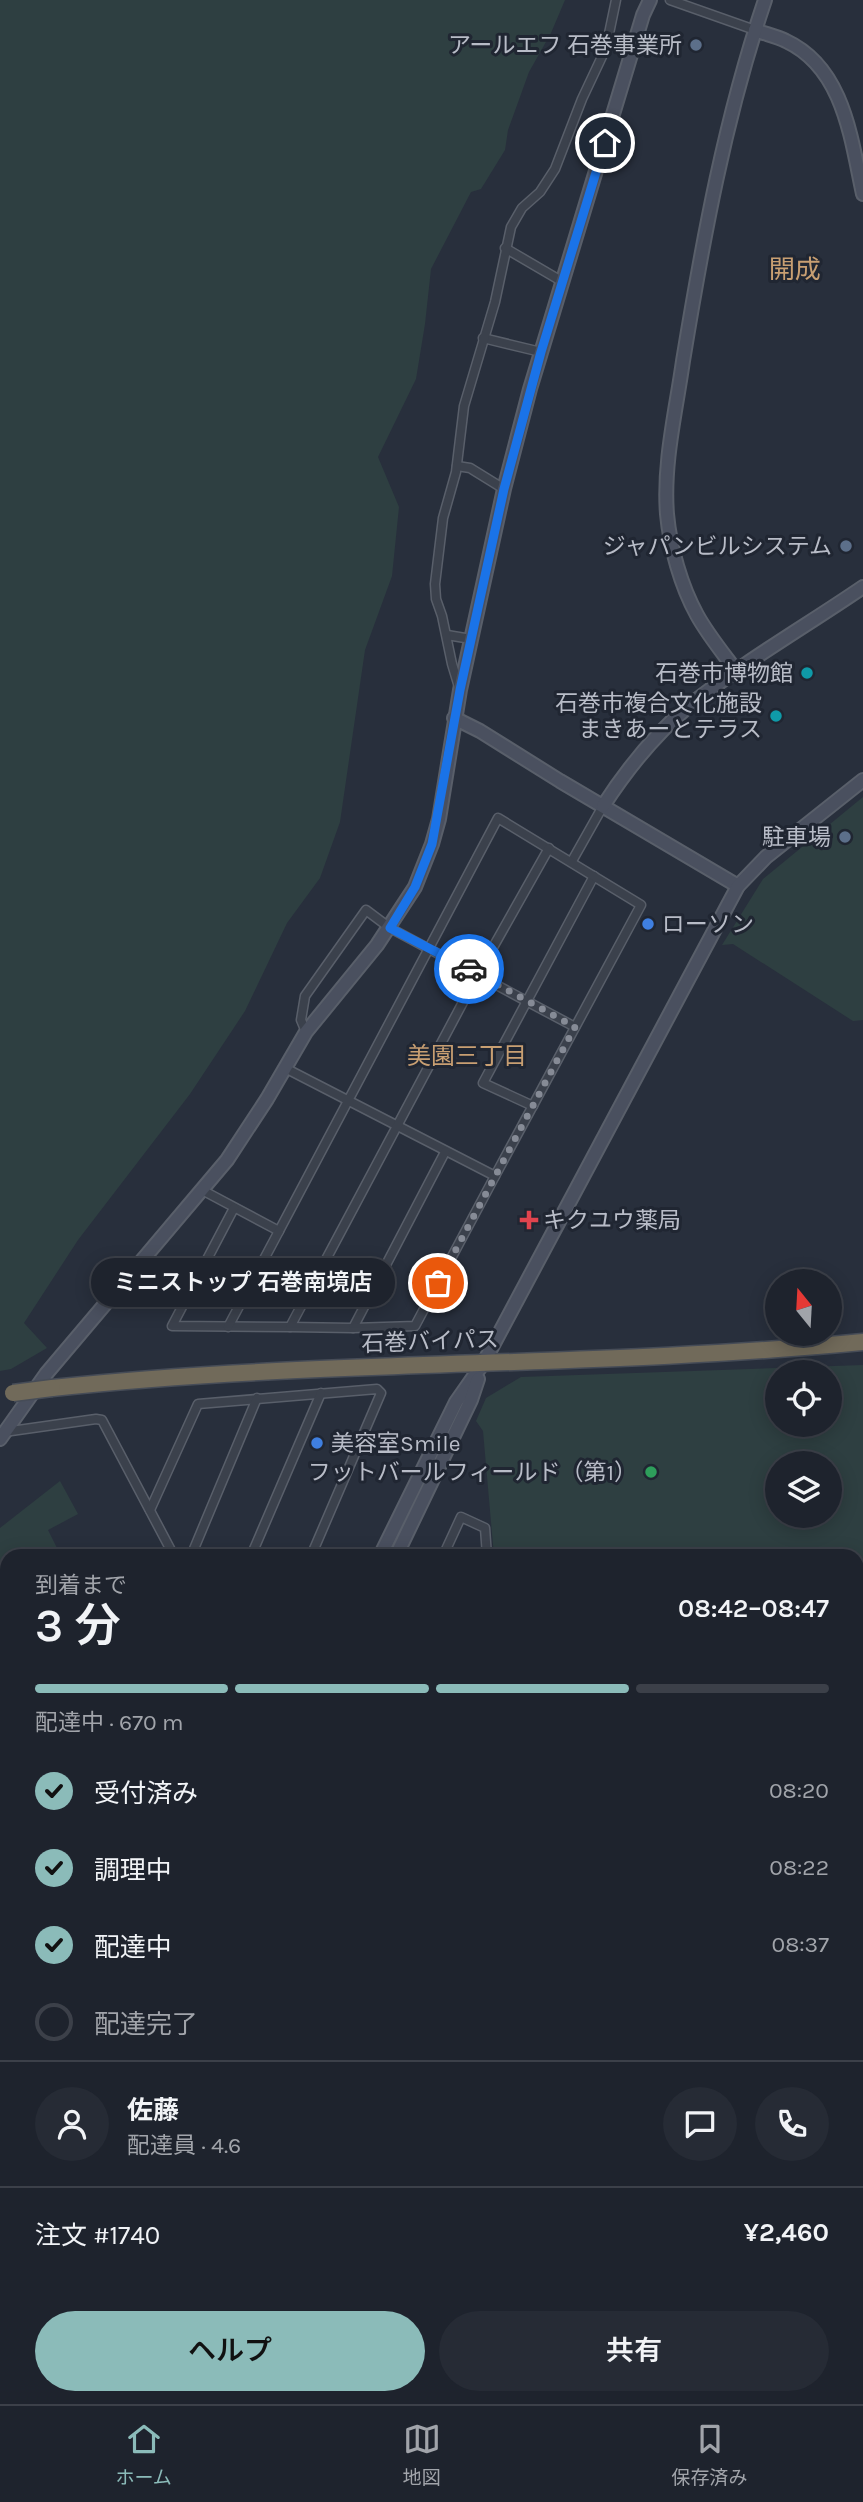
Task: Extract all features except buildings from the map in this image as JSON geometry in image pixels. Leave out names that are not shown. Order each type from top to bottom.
[{"type":"highway","name":"石巻バイパス","points":[[6,1394],[234,1372],[733,1353],[863,1342]]},
{"type":"street","points":[[460,690],[436,599],[435,584],[443,518],[457,466],[464,406],[495,302],[511,227],[522,208],[540,192],[555,169],[582,99],[606,48],[616,0]]},
{"type":"street","points":[[2,1435],[46,1374],[202,1190],[248,1130],[306,1032],[390,928],[415,887],[439,819],[454,718],[504,489],[541,352],[650,0]]},
{"type":"street","points":[[670,0],[786,41],[800,49],[823,71],[841,103],[863,194]]},
{"type":"street","points":[[737,672],[697,615],[673,549],[667,514],[668,458],[698,269],[722,148],[765,0]]},
{"type":"street","points":[[505,248],[563,282]]},
{"type":"street","points":[[483,338],[541,352]]},
{"type":"street","points":[[457,466],[470,468],[504,489]]},
{"type":"street","points":[[572,861],[622,778],[666,728],[690,706],[737,672],[863,587]]},
{"type":"street","points":[[447,635],[471,639]]},
{"type":"street","points":[[454,718],[481,731],[738,886]]},
{"type":"street","points":[[383,1549],[456,1402],[484,1362],[738,886],[766,857],[863,780]]},
{"type":"street","points":[[228,1327],[498,818],[640,905],[415,1326],[353,1328],[228,1327],[172,1326],[234,1209]]},
{"type":"street","points":[[290,1327],[478,974],[549,848]]},
{"type":"street","points":[[533,1106],[483,1083],[594,876]]},
{"type":"street","points":[[306,1032],[301,1020],[305,996],[366,909],[390,928],[575,1027]]},
{"type":"street","points":[[285,1068],[495,1177]]},
{"type":"street","points":[[353,1328],[445,1152]]},
{"type":"street","points":[[202,1190],[279,1231]]},
{"type":"street","points":[[399,1549],[471,1400],[484,1362]]},
{"type":"street","points":[[150,1510],[198,1404],[377,1389],[381,1393],[314,1549]]},
{"type":"street","points":[[254,1549],[321,1393]]},
{"type":"street","points":[[194,1549],[257,1398]]},
{"type":"street","points":[[2,1435],[102,1420],[170,1549]]},
{"type":"street","points":[[446,1549],[461,1517],[485,1528],[486,1549]]},
{"type":"shaded area","points":[[0,0],[565,0],[551,33],[529,72],[508,130],[505,150],[481,189],[471,192],[431,269],[416,379],[378,457],[399,507],[392,576],[365,650],[340,822],[320,878],[287,923],[245,1011],[190,1094],[78,1240],[24,1323],[47,1348],[11,1369],[0,1371]]},
{"type":"shaded area","points":[[863,797],[863,1020],[853,1021],[733,944],[722,945],[763,879]]},
{"type":"shaded area","points":[[863,1365],[863,1549],[493,1549],[483,1431],[476,1421],[486,1398],[521,1377],[765,1368],[765,1437],[842,1437],[842,1366]]},
{"type":"shaded area","points":[[60,1481],[78,1514],[48,1530],[58,1549],[0,1549],[0,1528]]},
{"type":"way so far","points":[[438,1283],[575,1027],[469,969]]},
{"type":"place","name":"アールエフ 石巻事業所","points":[[696,45]]},
{"type":"place","name":"ジャパンビルシステム","points":[[846,546]]},
{"type":"place","name":"石巻市博物館","points":[[807,673]]},
{"type":"place","name":"石巻市複合文化施設 まきあーとテラス","points":[[776,716]]},
{"type":"place","name":"駐車場","points":[[845,837]]},
{"type":"place","name":"ローソン","points":[[648,924]]},
{"type":"place","name":"キクユウ薬局","points":[[529,1220]]},
{"type":"place","name":"ミニストップ 石巻南境店","points":[[438,1283]]},
{"type":"place","name":"美容室Smile","points":[[317,1443]]},
{"type":"place","name":"フットバールフィールド（第1）","points":[[651,1472]]},
{"type":"district","name":"開成","points":[[795,269]]},
{"type":"district","name":"美園三丁目","points":[[467,1056]]},
{"type":"route","points":[[469,969],[390,928],[415,887],[439,819],[454,718],[504,489],[530,389],[605,143]]}]
